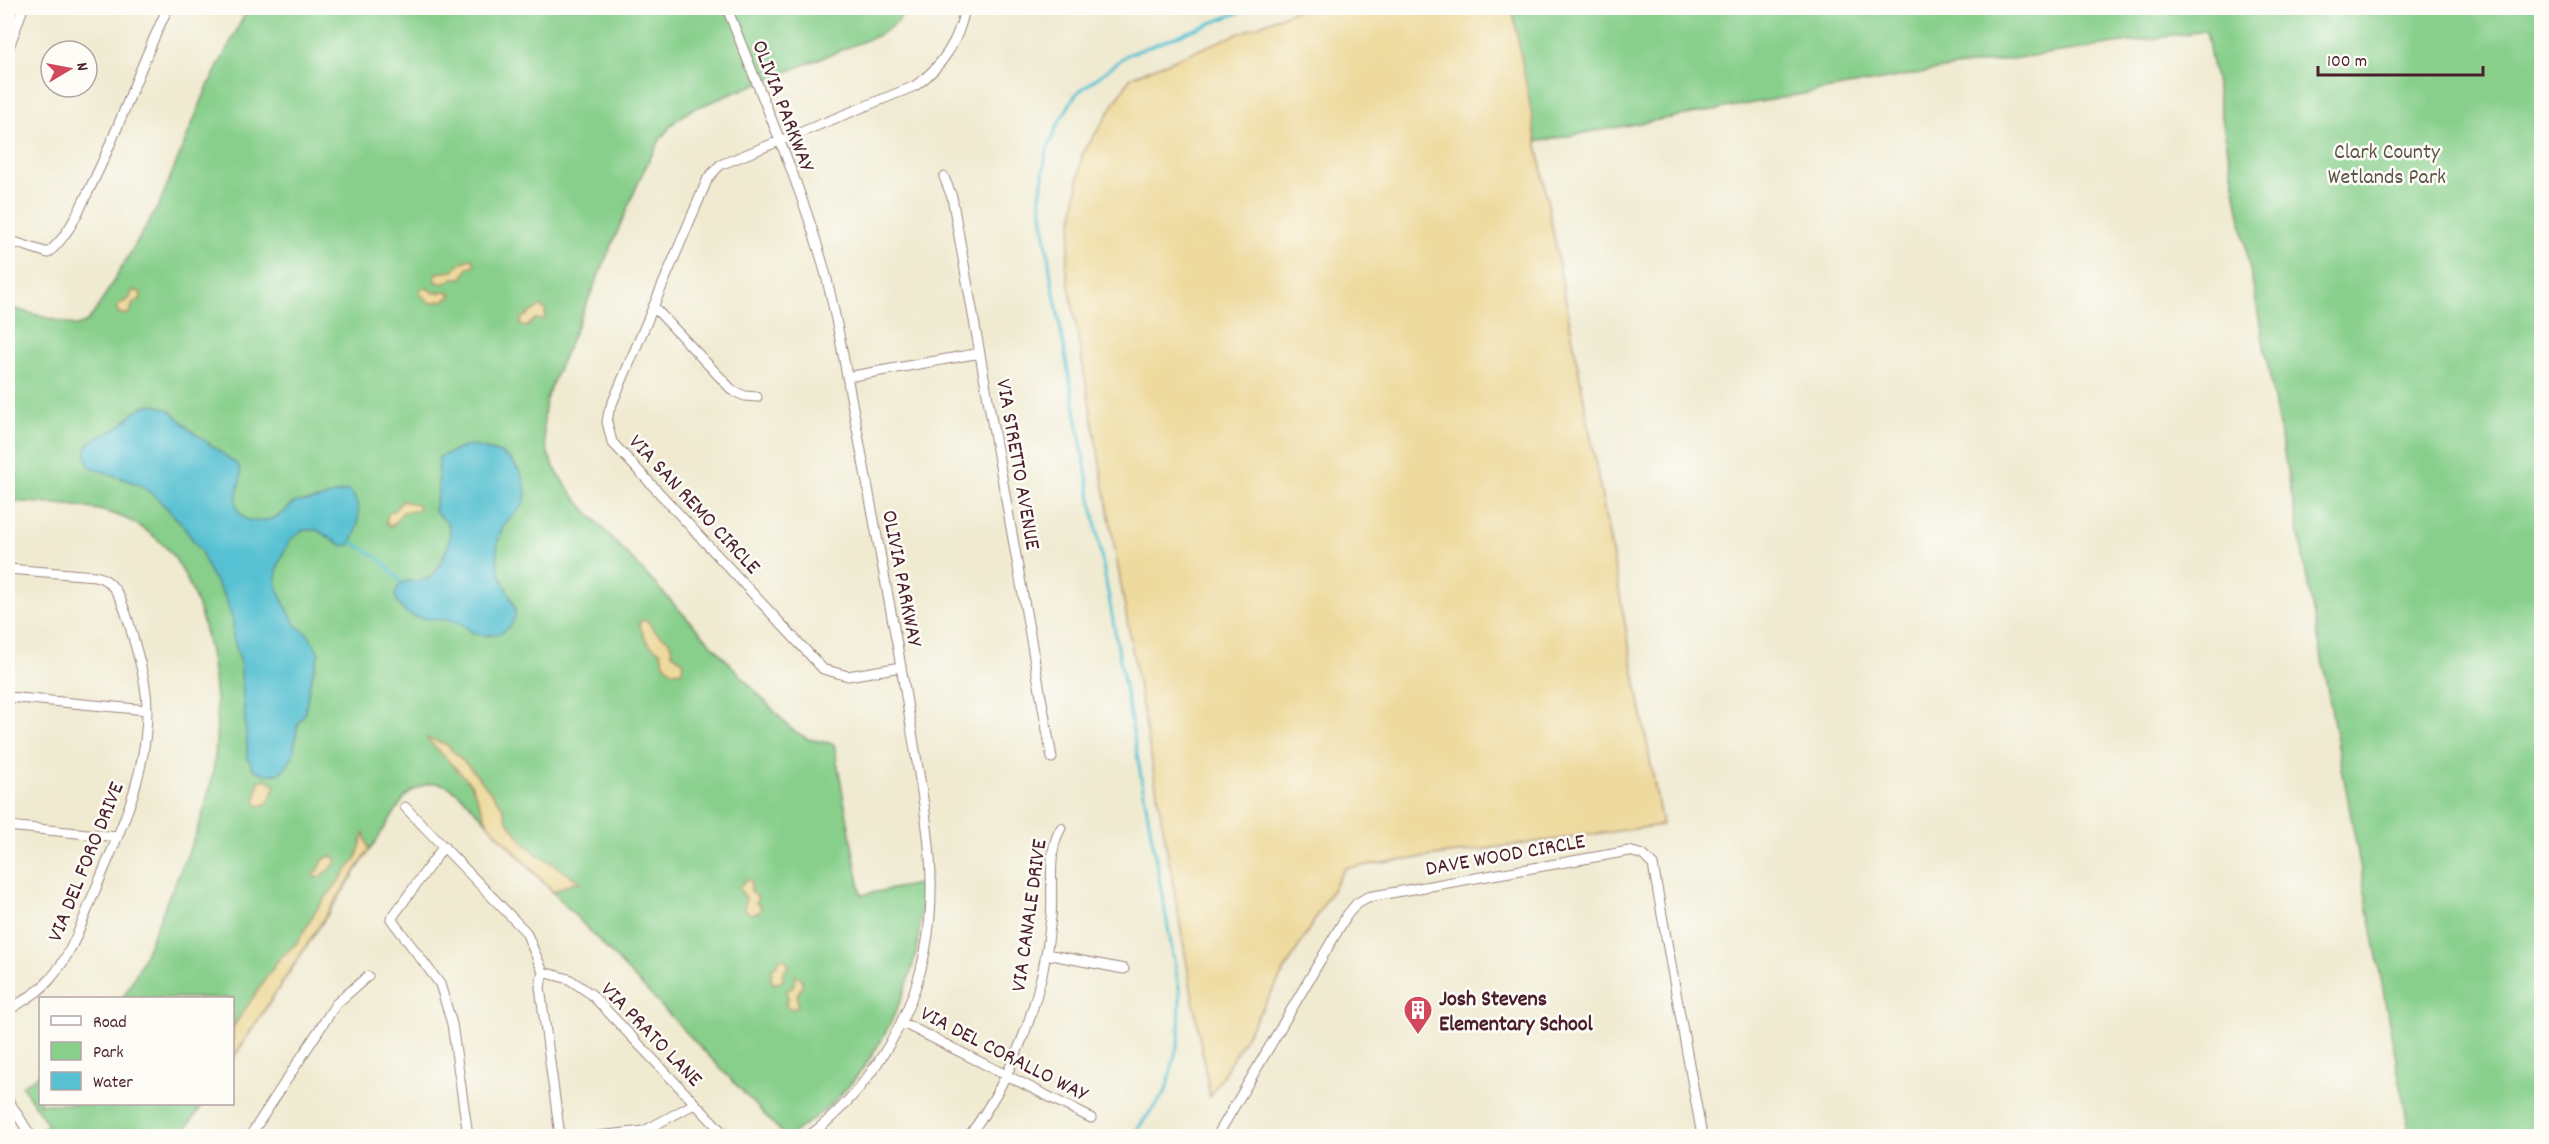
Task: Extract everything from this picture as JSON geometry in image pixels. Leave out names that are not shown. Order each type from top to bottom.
[{"type":"street","points":[[8,50],[23,8]]},
{"type":"street","points":[[8,240],[48,253],[70,229],[127,108],[152,41],[168,8]]},
{"type":"street","name":"OLIVIA PARKWAY","points":[[727,8],[779,141],[823,263],[847,377],[930,834],[932,866],[925,952],[920,973],[901,1022],[880,1059],[859,1088],[842,1108],[809,1137]]},
{"type":"street","name":"VIA SAN REMO CIRCLE","points":[[901,667],[848,676],[823,669],[612,442],[607,422],[609,411],[708,178],[720,165],[898,94],[929,76],[943,62],[953,45],[968,8]]},
{"type":"street","name":"VIA STRETTO AVENUE","points":[[944,177],[952,197],[1052,758]]},
{"type":"street","points":[[653,306],[733,391],[745,396],[757,397]]},
{"type":"street","points":[[847,377],[980,353]]},
{"type":"street","name":"VIA DEL FORO DRIVE","points":[[8,569],[105,578],[118,596],[127,615],[144,675],[147,710],[144,750],[134,796],[68,955],[50,979],[8,1011]]},
{"type":"street","points":[[8,697],[147,710]]},
{"type":"street","points":[[405,807],[526,932],[543,972],[540,987],[560,1137]]},
{"type":"street","points":[[8,826],[117,837]]},
{"type":"street","name":"VIA CANALE DRIVE","points":[[969,1137],[986,1113],[1006,1074],[1021,1042],[1033,1007],[1046,954],[1051,916],[1053,841],[1061,828]]},
{"type":"street","points":[[444,846],[391,919],[440,984],[452,1024],[468,1137]]},
{"type":"street","name":"DAVE WOOD CIRCLE","points":[[1217,1137],[1347,915],[1357,903],[1368,897],[1629,851],[1643,855],[1653,865],[1702,1137]]},
{"type":"street","points":[[1046,954],[1124,969]]},
{"type":"street","name":"VIA PRATO LANE","points":[[543,972],[569,979],[591,994],[726,1137]]},
{"type":"street","points":[[250,1137],[336,1004],[368,976]]},
{"type":"street","name":"VIA DEL CORALLO WAY","points":[[901,1022],[1091,1118]]},
{"type":"street","points":[[8,1100],[31,1137]]},
{"type":"street","points":[[597,1137],[644,1131],[694,1104]]},
{"type":"green space","points":[[248,8],[904,8],[898,22],[879,35],[691,110],[674,122],[661,138],[642,174],[547,396],[544,414],[545,444],[549,457],[563,482],[584,508],[791,729],[808,739],[834,744],[861,895],[923,883],[916,951],[908,982],[890,1023],[853,1081],[822,1112],[789,1136],[783,1134],[469,804],[450,788],[440,784],[429,783],[417,788],[404,798],[234,1056],[234,997],[123,997],[140,966],[205,807],[216,746],[212,663],[198,608],[188,583],[176,560],[153,536],[124,518],[96,509],[8,501],[8,307],[77,326],[85,323],[95,312],[159,205],[206,90]]},
{"type":"green space","name":"Clark County Wetlands Park","points":[[1512,8],[2541,8],[2541,1128],[2474,1136],[2410,1136],[2206,31],[1949,68],[1535,142]]},
{"type":"green space","points":[[39,1075],[39,1105],[202,1105],[181,1136],[31,1136],[48,1125],[22,1086]]},
{"type":"sand","points":[[1302,8],[1512,8],[1662,825],[1345,868],[1210,1097],[1066,268],[1082,155],[1131,77]]},
{"type":"sand","points":[[472,258],[475,264],[468,268],[462,278],[453,278],[444,284],[435,281],[437,273],[453,271],[459,264]]},
{"type":"sand","points":[[426,288],[435,293],[446,291],[452,295],[445,300],[431,303],[420,294],[421,289]]},
{"type":"sand","points":[[133,290],[141,293],[141,298],[133,304],[129,314],[120,314],[117,306],[129,299]]},
{"type":"sand","points":[[540,306],[546,311],[544,320],[535,319],[527,327],[520,325],[521,319]]},
{"type":"sand","points":[[402,501],[417,504],[419,508],[415,511],[403,512],[392,526],[389,526],[386,522],[388,514]]},
{"type":"sand","points":[[642,620],[648,621],[653,629],[669,641],[672,654],[683,661],[682,671],[672,672],[664,663],[660,651],[648,643],[639,624]]},
{"type":"sand","points":[[426,738],[446,744],[472,770],[502,806],[507,820],[522,841],[537,854],[582,883],[574,882],[553,892],[488,824],[471,784]]},
{"type":"sand","points":[[267,779],[275,786],[268,803],[260,806],[255,802],[259,781]]},
{"type":"sand","points":[[364,833],[369,850],[234,1056],[234,1026],[279,959],[297,943],[317,909],[356,859]]},
{"type":"sand","points":[[330,856],[337,862],[321,877],[314,877],[313,874],[319,869],[323,860]]},
{"type":"sand","points":[[745,880],[751,881],[751,891],[758,897],[756,902],[761,907],[758,913],[751,914],[744,909],[746,899],[739,888]]},
{"type":"sand","points":[[781,958],[785,959],[789,966],[783,972],[783,981],[774,984],[771,979],[772,968]]},
{"type":"sand","points":[[796,976],[802,979],[802,987],[797,995],[798,1006],[790,1009],[785,1004],[788,999],[787,991],[793,987]]},
{"type":"water","points":[[151,404],[170,410],[188,428],[238,465],[241,476],[236,504],[242,516],[247,519],[265,520],[283,513],[296,502],[349,491],[356,503],[358,525],[349,545],[343,546],[317,530],[304,530],[290,540],[278,565],[276,580],[281,598],[297,626],[309,635],[319,653],[309,687],[305,713],[298,724],[293,755],[287,766],[278,774],[265,774],[254,770],[248,759],[240,660],[233,637],[233,622],[226,599],[208,569],[201,551],[179,521],[157,498],[140,485],[90,467],[86,457],[89,444],[121,425],[138,410]]},
{"type":"water","points":[[469,445],[504,455],[518,469],[526,489],[523,505],[501,531],[497,550],[499,570],[512,600],[515,615],[507,629],[490,635],[476,634],[457,622],[413,616],[399,606],[395,596],[399,585],[406,581],[426,580],[441,563],[448,546],[450,530],[447,522],[434,510],[438,493],[439,457]]},
{"type":"waterway","points":[[1132,1136],[1166,1091],[1179,1038],[1180,994],[1050,270],[1040,198],[1046,153],[1058,124],[1076,94],[1127,55],[1251,8]]},
{"type":"waterway","points":[[352,542],[380,559],[401,582]]},
{"type":"place","name":"Josh Stevens Elementary School","points":[[1418,1036]]}]
